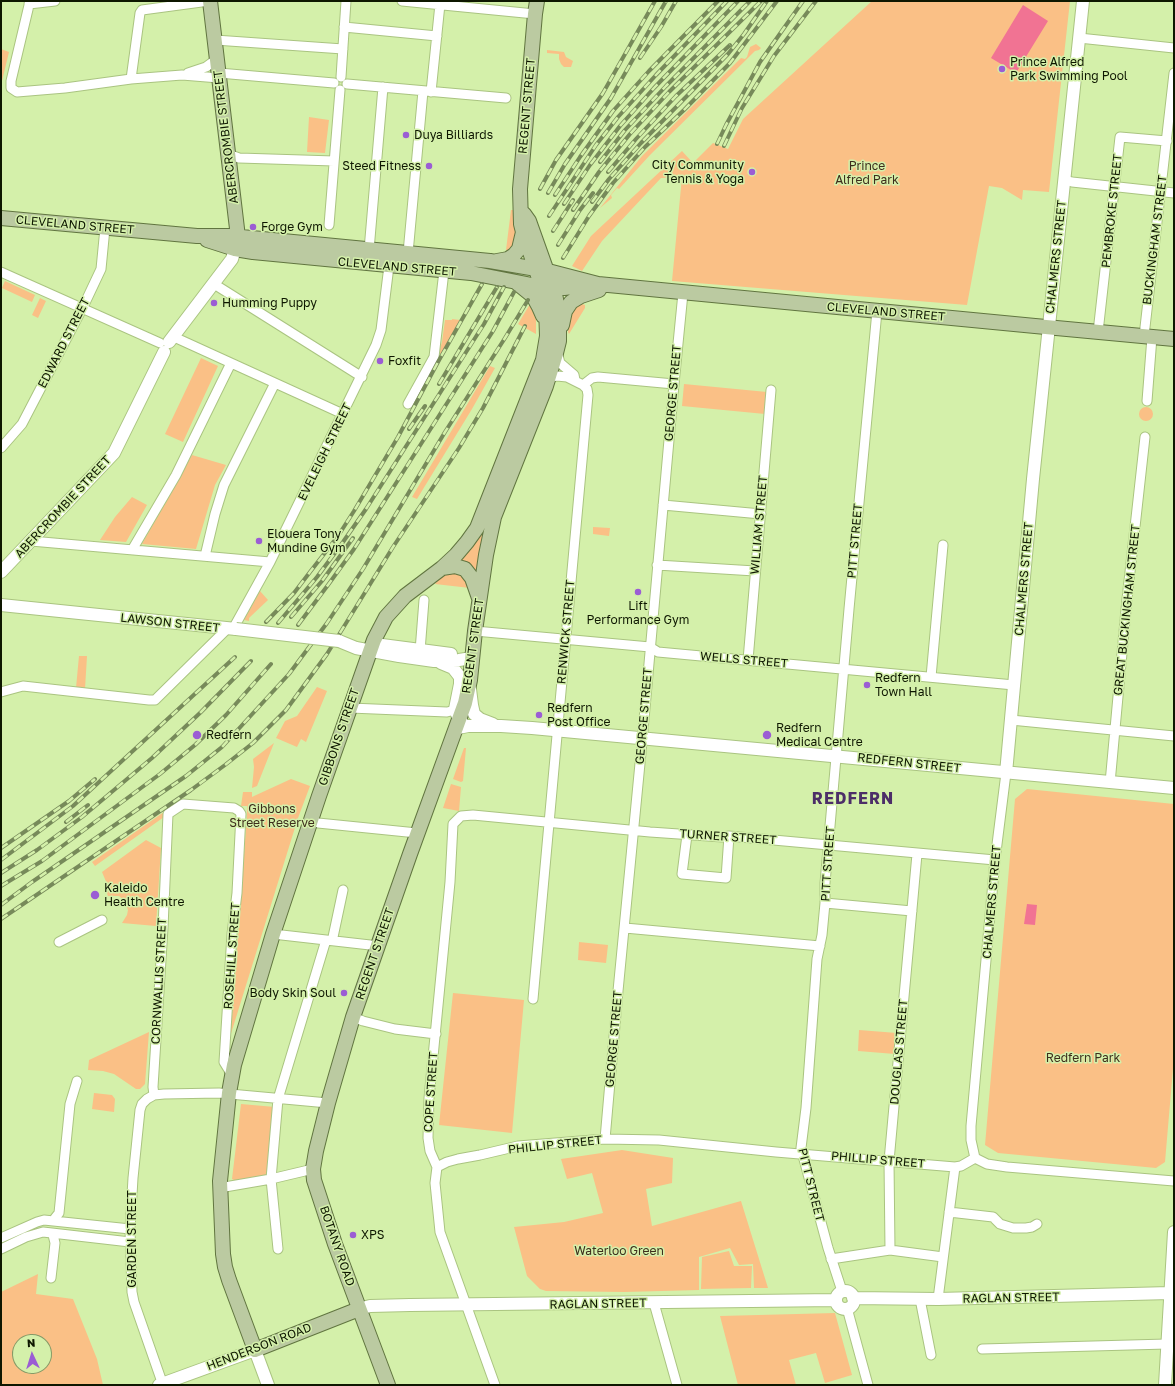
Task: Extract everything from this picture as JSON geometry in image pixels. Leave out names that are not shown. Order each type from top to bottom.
[{"type":"main road","name":"ABERCROMBIE STREET","points":[[210,1],[237,243]]},
{"type":"main road","name":"REGENT STREET","points":[[536,7],[520,178],[520,200],[522,211],[521,224],[523,232],[542,270]]},
{"type":"main road","name":"REGENT STREET","points":[[328,1103],[353,1017],[379,946],[456,720],[465,703],[470,680],[475,631],[486,555],[494,517],[549,378],[558,309],[542,270],[529,221],[522,211]]},
{"type":"main road","name":"CLEVELAND STREET","points":[[1,218],[197,236],[222,236],[237,243],[250,245],[270,254],[489,276],[548,287],[569,287],[598,284]]},
{"type":"main road","points":[[492,261],[508,259],[514,255],[519,249],[523,232]]},
{"type":"main road","name":"CLEVELAND STREET","points":[[237,243],[369,250],[492,261],[542,270],[598,284],[1049,328],[1174,338]]},
{"type":"main road","points":[[509,280],[520,285],[534,297],[554,342]]},
{"type":"main road","points":[[554,342],[564,313],[571,302],[578,297],[592,292],[618,286]]},
{"type":"main road","name":"REGENT STREET","points":[[442,568],[456,555],[477,528],[543,360],[554,342]]},
{"type":"main road","points":[[442,568],[455,566],[465,569],[472,578],[480,601]]},
{"type":"main road","name":"GIBBONS STREET","points":[[255,1350],[237,1305],[225,1267],[223,1254],[220,1188],[232,1075],[241,1038],[273,934],[312,816],[371,647],[386,617],[400,601],[414,588],[442,568]]},
{"type":"main road","name":"BOTANY ROAD","points":[[328,1103],[316,1151],[313,1170],[314,1180],[359,1309],[388,1385]]},
{"type":"main road","name":"HENDERSON ROAD","points":[[255,1350],[359,1309]]},
{"type":"street","points":[[54,1],[29,3],[11,81],[11,87],[13,90],[21,92],[131,79],[182,75],[219,76],[340,86],[383,87],[506,98]]},
{"type":"street","points":[[131,79],[140,13],[142,10],[210,1]]},
{"type":"street","points":[[329,224],[340,86],[336,78],[341,77],[346,1]]},
{"type":"street","points":[[402,1],[440,4],[536,7]]},
{"type":"street","name":"CHALMERS STREET","points":[[975,1158],[971,1140],[971,1126],[995,860],[1006,773],[1032,486],[1084,1]]},
{"type":"street","points":[[408,253],[427,91],[437,36],[440,4]]},
{"type":"street","points":[[344,27],[437,36]]},
{"type":"street","points":[[1080,38],[1174,48]]},
{"type":"street","points":[[214,40],[343,49]]},
{"type":"street","points":[[182,75],[206,68],[217,59]]},
{"type":"street","name":"BUCKINGHAM STREET","points":[[1148,337],[1166,141],[1174,73]]},
{"type":"street","points":[[369,250],[383,87]]},
{"type":"street","name":"PEMBROKE STREET","points":[[1098,332],[1120,137],[1166,141]]},
{"type":"street","points":[[228,154],[239,158],[334,161]]},
{"type":"street","points":[[1065,180],[1174,193]]},
{"type":"street","name":"EDWARD STREET","points":[[1,448],[22,424],[83,309],[101,270],[105,228]]},
{"type":"street","name":"ABERCROMBIE STREET","points":[[1,572],[114,453],[167,344],[232,259],[237,243]]},
{"type":"street","name":"EVELEIGH STREET","points":[[1,692],[23,686],[155,700],[232,629],[270,562],[362,377],[376,345],[381,330],[389,266]]},
{"type":"street","points":[[408,404],[434,357],[444,271]]},
{"type":"street","points":[[1,272],[83,309],[167,344],[231,363],[343,414]]},
{"type":"street","points":[[214,284],[362,377]]},
{"type":"street","name":"GEORGE STREET","points":[[605,1139],[683,293]]},
{"type":"street","name":"PITT STREET","points":[[839,1296],[831,1259],[801,1153],[801,1143],[806,1108],[817,959],[825,903],[825,883],[877,311]]},
{"type":"street","points":[[1147,400],[1148,337]]},
{"type":"street","points":[[554,342],[560,363],[574,375],[579,383]]},
{"type":"street","points":[[132,550],[176,475],[231,363]]},
{"type":"street","points":[[549,378],[560,375],[579,383],[598,377],[674,384]]},
{"type":"street","points":[[205,556],[224,485],[275,383]]},
{"type":"street","name":"RENWICK STREET","points":[[533,999],[588,395],[587,389],[579,383]]},
{"type":"street","name":"WILLIAM STREET","points":[[748,660],[771,390]]},
{"type":"street","name":"GREAT BUCKINGHAM STREET","points":[[1110,782],[1127,599],[1145,437]]},
{"type":"street","points":[[663,505],[761,514]]},
{"type":"street","points":[[31,541],[270,562]]},
{"type":"street","points":[[931,677],[943,545]]},
{"type":"street","points":[[657,565],[755,571]]},
{"type":"street","points":[[420,651],[424,600]]},
{"type":"street","name":"LAWSON STREET","points":[[1,605],[339,641],[359,641],[371,647]]},
{"type":"street","name":"WELLS STREET","points":[[475,631],[650,647],[658,652],[1014,685]]},
{"type":"street","points":[[371,647],[459,654],[472,658]]},
{"type":"street","points":[[371,647],[398,656],[434,661],[472,658]]},
{"type":"street","points":[[434,661],[449,666],[458,674],[460,684],[456,720]]},
{"type":"street","points":[[470,680],[472,707],[476,716],[484,722],[501,726]]},
{"type":"street","name":"REDFERN STREET","points":[[350,708],[447,712],[456,720],[477,726],[558,730],[1174,788]]},
{"type":"street","points":[[1011,720],[1174,736]]},
{"type":"street","name":"ROSEHILL STREET","points":[[168,818],[168,814],[183,804],[237,809],[240,814],[240,836],[224,1062],[232,1075]]},
{"type":"street","points":[[312,816],[318,823],[418,833]]},
{"type":"street","name":"TURNER STREET","points":[[461,816],[687,835],[729,836],[995,860]]},
{"type":"street","name":"COPE STREET","points":[[461,816],[453,824],[450,882],[429,1098],[428,1138],[430,1151],[437,1167],[435,1182],[440,1232],[495,1385]]},
{"type":"street","name":"CORNWALLIS STREET","points":[[154,1095],[153,1087],[168,818]]},
{"type":"street","points":[[687,835],[682,874],[726,878],[729,836]]},
{"type":"street","name":"DOUGLAS STREET","points":[[890,1250],[889,1161],[917,854]]},
{"type":"street","points":[[278,1249],[271,1179],[278,1099],[330,939],[343,890]]},
{"type":"street","points":[[825,903],[912,911]]},
{"type":"street","points":[[59,942],[102,920]]},
{"type":"street","points":[[625,928],[820,946]]},
{"type":"street","points":[[273,934],[330,939],[379,946]]},
{"type":"street","points":[[353,1017],[395,1029],[436,1034]]},
{"type":"street","points":[[55,1221],[59,1213],[70,1104],[78,1081]]},
{"type":"street","points":[[154,1095],[229,1093],[328,1103]]},
{"type":"street","name":"GARDEN STREET","points":[[154,1095],[144,1102],[140,1113],[133,1178],[130,1242],[132,1292],[134,1302],[162,1385]]},
{"type":"street","name":"PHILLIP STREET","points":[[437,1167],[458,1158],[480,1155],[518,1146],[605,1139],[659,1140],[955,1167],[961,1166],[975,1158]]},
{"type":"street","points":[[975,1158],[987,1164],[1002,1167],[1174,1181]]},
{"type":"street","points":[[938,1299],[955,1167]]},
{"type":"street","points":[[220,1188],[313,1170]]},
{"type":"street","points":[[949,1212],[993,1217],[1000,1224],[1013,1228],[1026,1228],[1037,1224]]},
{"type":"street","points":[[1,1238],[44,1220],[130,1229]]},
{"type":"street","points":[[1,1249],[26,1237],[43,1232],[130,1242]]},
{"type":"street","points":[[1165,1385],[1174,1232]]},
{"type":"street","points":[[51,1278],[55,1243],[53,1235]]},
{"type":"street","points":[[831,1259],[890,1250],[943,1257]]},
{"type":"street","points":[[839,1296],[845,1291],[850,1293],[850,1303],[868,1385]]},
{"type":"street","name":"RAGLAN STREET","points":[[850,1303],[920,1299],[1170,1292]]},
{"type":"street","name":"RAGLAN STREET","points":[[359,1309],[370,1306],[466,1306],[654,1302],[839,1296]]},
{"type":"street","points":[[920,1299],[931,1355]]},
{"type":"street","points":[[654,1302],[677,1385]]},
{"type":"street","points":[[982,1349],[1167,1344]]},
{"type":"street","points":[[255,1350],[268,1385]]},
{"type":"street","name":"HENDERSON ROAD","points":[[162,1385],[255,1350]]},
{"type":"green space","name":"Prince Alfred Park","points":[[872,1],[1070,1],[1049,192],[1023,190],[1022,200],[1002,188],[989,186],[967,305],[672,281],[682,177],[661,178],[602,241],[582,271],[572,266],[591,236],[682,151],[693,163],[713,143],[728,149],[743,119]]},
{"type":"green space","points":[[756,44],[761,48],[755,51],[650,155],[619,189],[617,188],[611,195],[612,198],[600,208],[642,156],[741,58],[745,59],[750,47]]},
{"type":"green space","points":[[1,49],[9,52],[1,85]]},
{"type":"green space","points":[[547,50],[564,52],[566,57],[573,61],[571,67],[564,67],[559,59],[559,54],[547,53]]},
{"type":"green space","points":[[309,117],[329,120],[325,153],[307,152]]},
{"type":"green space","points":[[511,210],[514,210],[518,232],[512,252],[506,250]]},
{"type":"green space","points":[[5,281],[35,295],[32,302],[2,288]]},
{"type":"green space","points":[[40,298],[46,301],[38,318],[32,315]]},
{"type":"green space","points":[[530,304],[536,320],[536,334],[518,324]]},
{"type":"green space","points":[[582,304],[585,305],[585,308],[569,334],[570,315],[575,307]]},
{"type":"green space","points":[[445,320],[460,320],[441,354],[439,353]]},
{"type":"green space","points":[[201,358],[218,366],[183,442],[165,434]]},
{"type":"green space","points":[[490,366],[495,368],[472,409],[417,499],[412,497]]},
{"type":"green space","points":[[684,384],[767,392],[765,414],[682,406]]},
{"type":"green space","points":[[1143,407],[1149,407],[1153,411],[1153,417],[1149,421],[1143,421],[1139,417],[1139,411]]},
{"type":"green space","points":[[192,455],[226,465],[215,485],[196,549],[142,544]]},
{"type":"green space","points":[[132,497],[147,505],[126,542],[100,540],[115,517]]},
{"type":"green space","points":[[593,527],[610,528],[609,536],[593,534]]},
{"type":"green space","points":[[480,531],[483,532],[476,582],[456,561]]},
{"type":"green space","points":[[448,573],[463,574],[470,588],[435,584],[441,576]]},
{"type":"green space","points":[[260,591],[268,600],[249,618],[249,621],[244,620]]},
{"type":"green space","points":[[79,656],[87,656],[85,689],[76,688]]},
{"type":"green space","points":[[317,687],[327,691],[306,742],[301,739],[297,747],[276,738],[285,721],[297,716]]},
{"type":"green space","points":[[274,743],[257,786],[252,788],[254,767],[253,759]]},
{"type":"green space","points":[[464,748],[466,748],[463,781],[461,782],[453,779]]},
{"type":"green space","name":"Gibbons Street Reserve","points":[[291,779],[310,786],[298,818],[229,1040],[247,814],[247,806],[241,806],[243,792],[252,792],[252,797]]},
{"type":"green space","points":[[451,784],[461,787],[459,811],[443,808]]},
{"type":"green space","name":"Redfern Park","points":[[1027,789],[1174,804],[1174,1057],[1165,1162],[1156,1168],[998,1153],[985,1145],[1015,799]]},
{"type":"green space","points":[[164,812],[164,817],[95,866],[92,862]]},
{"type":"green space","points":[[146,840],[161,848],[156,926],[122,923],[128,910],[125,901],[119,896],[108,896],[105,889],[107,884],[102,872]]},
{"type":"green space","points":[[579,942],[608,945],[606,963],[578,960]]},
{"type":"green space","points":[[453,993],[524,1000],[512,1133],[439,1125]]},
{"type":"green space","points":[[859,1030],[897,1033],[895,1054],[858,1051]]},
{"type":"green space","points":[[149,1032],[145,1084],[140,1089],[136,1089],[114,1074],[103,1071],[88,1070],[89,1060]]},
{"type":"green space","points":[[94,1093],[112,1095],[115,1099],[114,1112],[92,1109]]},
{"type":"green space","points":[[241,1104],[275,1107],[267,1176],[236,1181],[232,1179]]},
{"type":"green space","name":"Waterloo Green","points":[[622,1150],[673,1158],[672,1183],[646,1189],[652,1226],[741,1201],[768,1288],[754,1288],[753,1264],[739,1265],[730,1248],[699,1257],[699,1290],[624,1292],[546,1291],[540,1289],[527,1276],[514,1227],[564,1222],[603,1213],[592,1173],[567,1179],[561,1159]]},
{"type":"green space","points":[[729,1251],[734,1266],[752,1266],[751,1288],[701,1289],[702,1257]]},
{"type":"green space","points":[[38,1274],[36,1294],[73,1299],[97,1359],[103,1385],[1,1385],[1,1292]]},
{"type":"green space","points":[[835,1313],[852,1375],[825,1383],[816,1353],[789,1360],[796,1385],[738,1385],[720,1316]]},
{"type":"shaded area","points":[[1023,5],[1048,21],[1016,73],[991,58]]},
{"type":"shaded area","points":[[1027,904],[1037,905],[1035,925],[1024,924]]},
{"type":"railway","points":[[540,189],[556,160],[603,93],[655,1]]},
{"type":"railway","points":[[548,193],[565,164],[611,98],[666,1]]},
{"type":"railway","points":[[640,58],[661,27],[676,1]]},
{"type":"railway","points":[[555,195],[613,111],[649,71],[718,1]]},
{"type":"railway","points":[[549,216],[596,145],[618,117],[727,1]]},
{"type":"railway","points":[[564,204],[590,165],[620,126],[654,88],[738,1]]},
{"type":"railway","points":[[600,162],[625,130],[750,1]]},
{"type":"railway","points":[[573,210],[599,172],[630,134],[669,92],[761,1]]},
{"type":"railway","points":[[592,202],[609,179],[641,143],[728,54],[767,1]]},
{"type":"railway","points":[[563,258],[589,216],[613,183],[645,147],[730,63],[777,1]]},
{"type":"railway","points":[[717,144],[760,62],[803,1]]},
{"type":"railway","points":[[724,146],[742,108],[774,56],[816,1]]},
{"type":"railway","points":[[608,172],[676,96],[730,45]]},
{"type":"railway","points":[[558,245],[580,210],[593,193]]},
{"type":"railway","points":[[553,231],[573,200]]},
{"type":"railway","points":[[266,622],[294,593],[338,536],[354,511],[398,437],[482,284]]},
{"type":"railway","points":[[439,384],[497,287]]},
{"type":"railway","points":[[278,623],[317,577],[366,509],[484,324],[504,287]]},
{"type":"railway","points":[[298,625],[354,549],[493,331],[514,292]]},
{"type":"railway","points":[[1,905],[186,776],[222,747],[289,674],[327,623],[363,569],[445,432],[528,300]]},
{"type":"railway","points":[[1,919],[191,790],[253,743],[286,710],[327,654],[393,547],[459,448],[483,408],[525,326]]},
{"type":"railway","points":[[409,429],[425,406]]},
{"type":"railway","points":[[291,617],[322,581],[353,538]]},
{"type":"railway","points":[[1,860],[73,806],[235,657]]},
{"type":"railway","points":[[1,873],[37,850],[82,817],[152,758],[201,712],[251,661]]},
{"type":"railway","points":[[1,886],[42,861],[160,774],[195,745],[226,715],[271,664]]},
{"type":"railway","points":[[1,848],[69,801],[95,779]]},
{"type":"railway","points":[[66,822],[88,805]]},
{"type":"place","name":"Prince Alfred Park Swimming Pool","points":[[1002,69]]},
{"type":"place","name":"Duya Billiards","points":[[406,135]]},
{"type":"place","name":"Steed Fitness","points":[[429,166]]},
{"type":"place","name":"City Community Tennis & Yoga","points":[[752,172]]},
{"type":"place","name":"Forge Gym","points":[[253,227]]},
{"type":"place","name":"Humming Puppy","points":[[214,303]]},
{"type":"place","name":"Foxfit","points":[[380,361]]},
{"type":"place","name":"Elouera Tony Mundine Gym","points":[[259,541]]},
{"type":"place","name":"Lift Performance Gym","points":[[638,592]]},
{"type":"place","name":"Redfern Town Hall","points":[[867,685]]},
{"type":"place","name":"Redfern Post Office","points":[[539,715]]},
{"type":"place","name":"Redfern","points":[[197,735]]},
{"type":"place","name":"Redfern Medical Centre","points":[[767,735]]},
{"type":"place","name":"Kaleido Health Centre","points":[[95,895]]},
{"type":"place","name":"Body Skin Soul","points":[[344,993]]},
{"type":"place","name":"XPS","points":[[353,1235]]},
{"type":"district","name":"REDFERN","points":[[853,799]]}]
